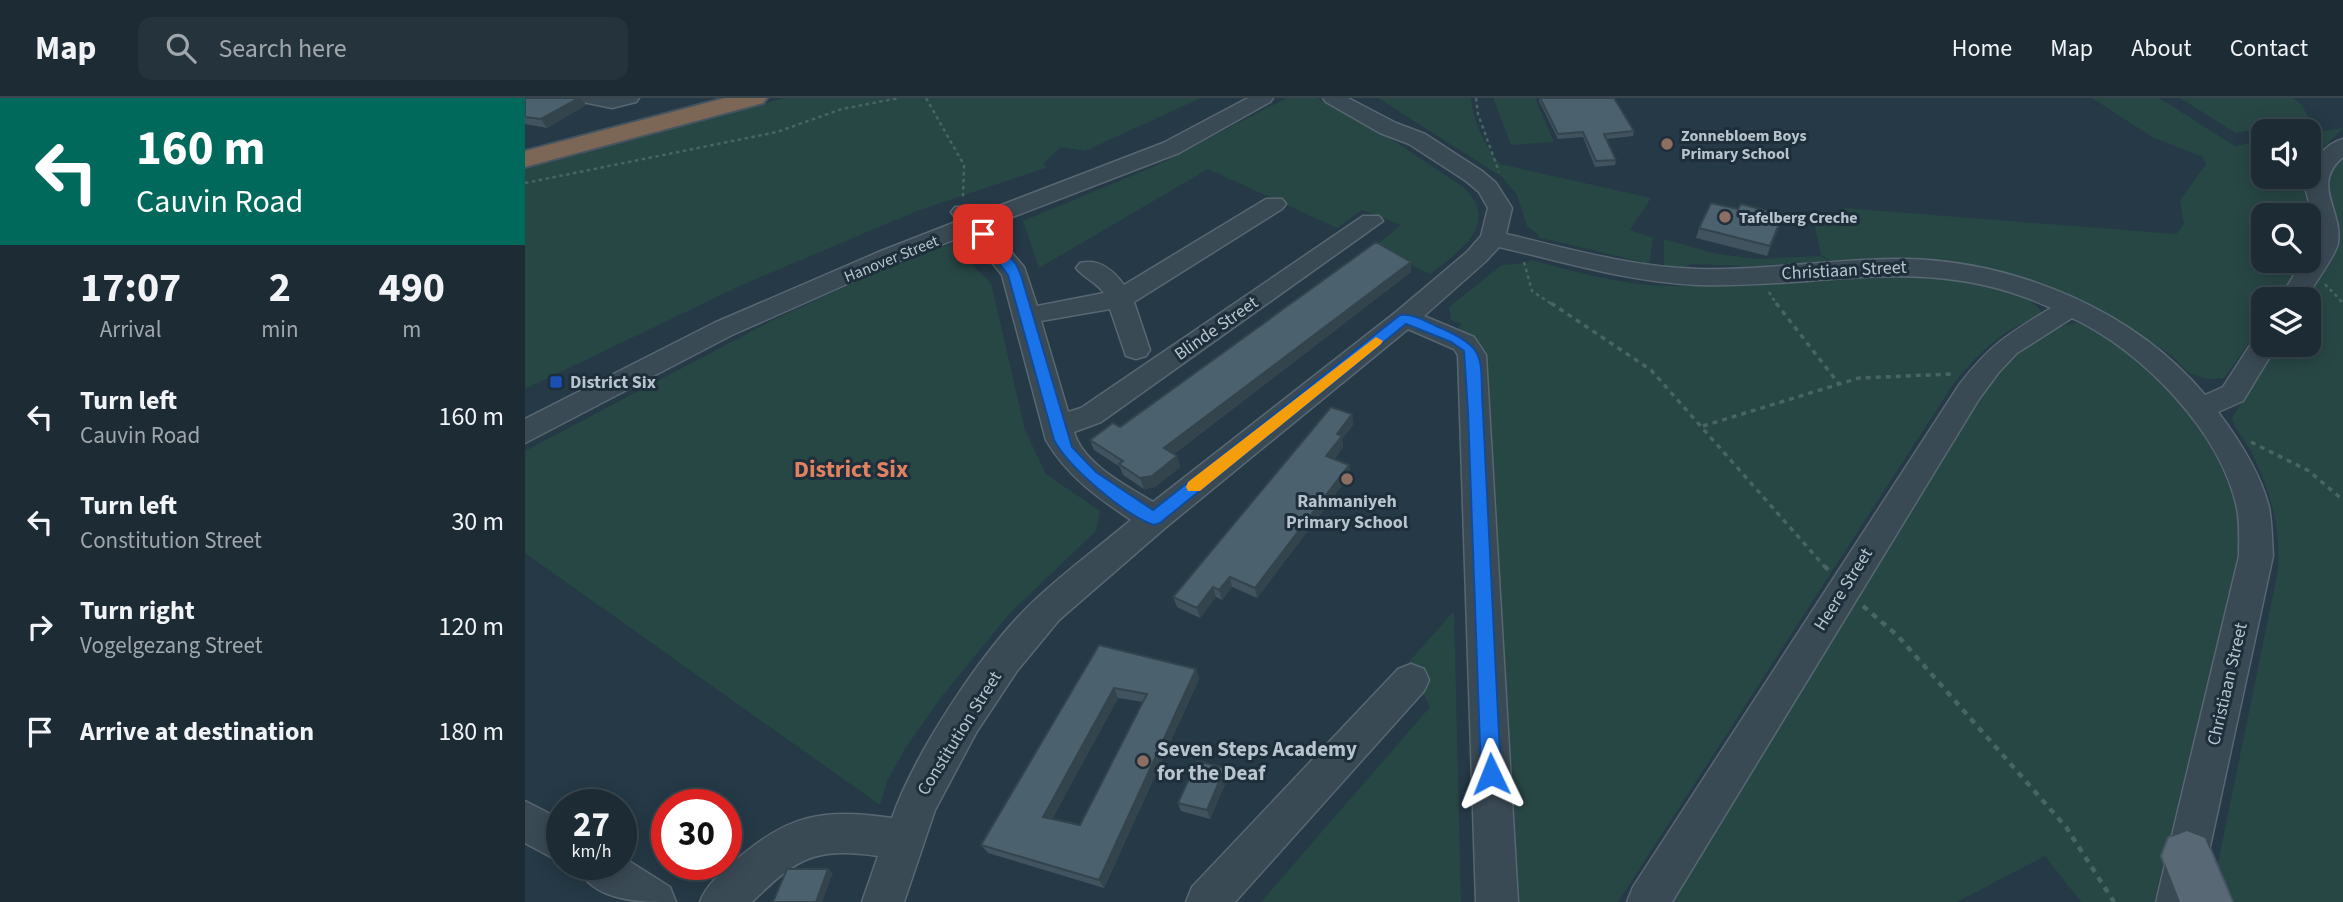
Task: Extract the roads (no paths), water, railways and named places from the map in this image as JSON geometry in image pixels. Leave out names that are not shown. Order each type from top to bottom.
[{"type":"highway","points":[[525,144],[703,98]]},
{"type":"highway","points":[[525,159],[754,98]]},
{"type":"main road","points":[[2182,879],[2206,902]]},
{"type":"street","points":[[590,98],[612,102],[629,98]]},
{"type":"street","name":"Hanover Street","points":[[525,432],[723,329],[890,256],[967,212],[1095,161],[1228,98]]},
{"type":"street","name":"Hanover Street","points":[[525,407],[723,309],[873,245],[967,212],[1171,148],[1263,98]]},
{"type":"street","points":[[1333,98],[1388,128],[1417,139]]},
{"type":"street","points":[[1361,98],[1399,121],[1417,139],[1488,188],[1500,208],[1493,238]]},
{"type":"street","points":[[2299,287],[2326,244],[2323,213],[2315,182],[2325,162],[2343,146]]},
{"type":"street","points":[[1027,317],[1051,310],[1120,299],[1274,204]]},
{"type":"street","points":[[967,212],[1011,267],[1061,440],[1073,460],[1091,476],[1154,519]]},
{"type":"street","name":"Blinde Street","points":[[1058,427],[1091,415],[1371,221]]},
{"type":"street","name":"Christiaan Street","points":[[1493,238],[1618,270],[1700,277],[1912,267],[1985,278],[2028,290],[2071,307],[2130,338],[2166,367],[2203,407],[2236,461],[2253,508],[2256,556],[2182,879]]},
{"type":"street","name":"Constitution Street","points":[[883,902],[916,803],[963,721],[1004,660],[1047,610],[1154,519],[1405,318],[1476,257],[1493,238]]},
{"type":"street","points":[[1089,268],[1102,273],[1120,299],[1136,350]]},
{"type":"street","name":"Heere Street","points":[[1648,902],[1843,588],[1989,365],[2007,347],[2071,307]]},
{"type":"street","points":[[1405,318],[1464,343],[1472,355],[1497,902]]},
{"type":"street","points":[[2203,407],[2233,394],[2256,357]]},
{"type":"street","points":[[1206,902],[1411,681]]},
{"type":"street","points":[[525,820],[546,833]]},
{"type":"street","points":[[721,902],[772,857],[807,837],[829,833],[904,839]]},
{"type":"street","points":[[621,880],[655,902]]},
{"type":"place","name":"Zonnebloem Boys Primary School","points":[[1667,144]]},
{"type":"place","name":"Tafelberg Creche","points":[[1725,217]]},
{"type":"place","name":"District Six","points":[[556,382]]},
{"type":"place","name":"Rahmaniyeh Primary School","points":[[1347,479]]},
{"type":"place","name":"Seven Steps Academy for the Deaf","points":[[1143,761]]},
{"type":"district","name":"District Six","points":[[851,469]]}]
